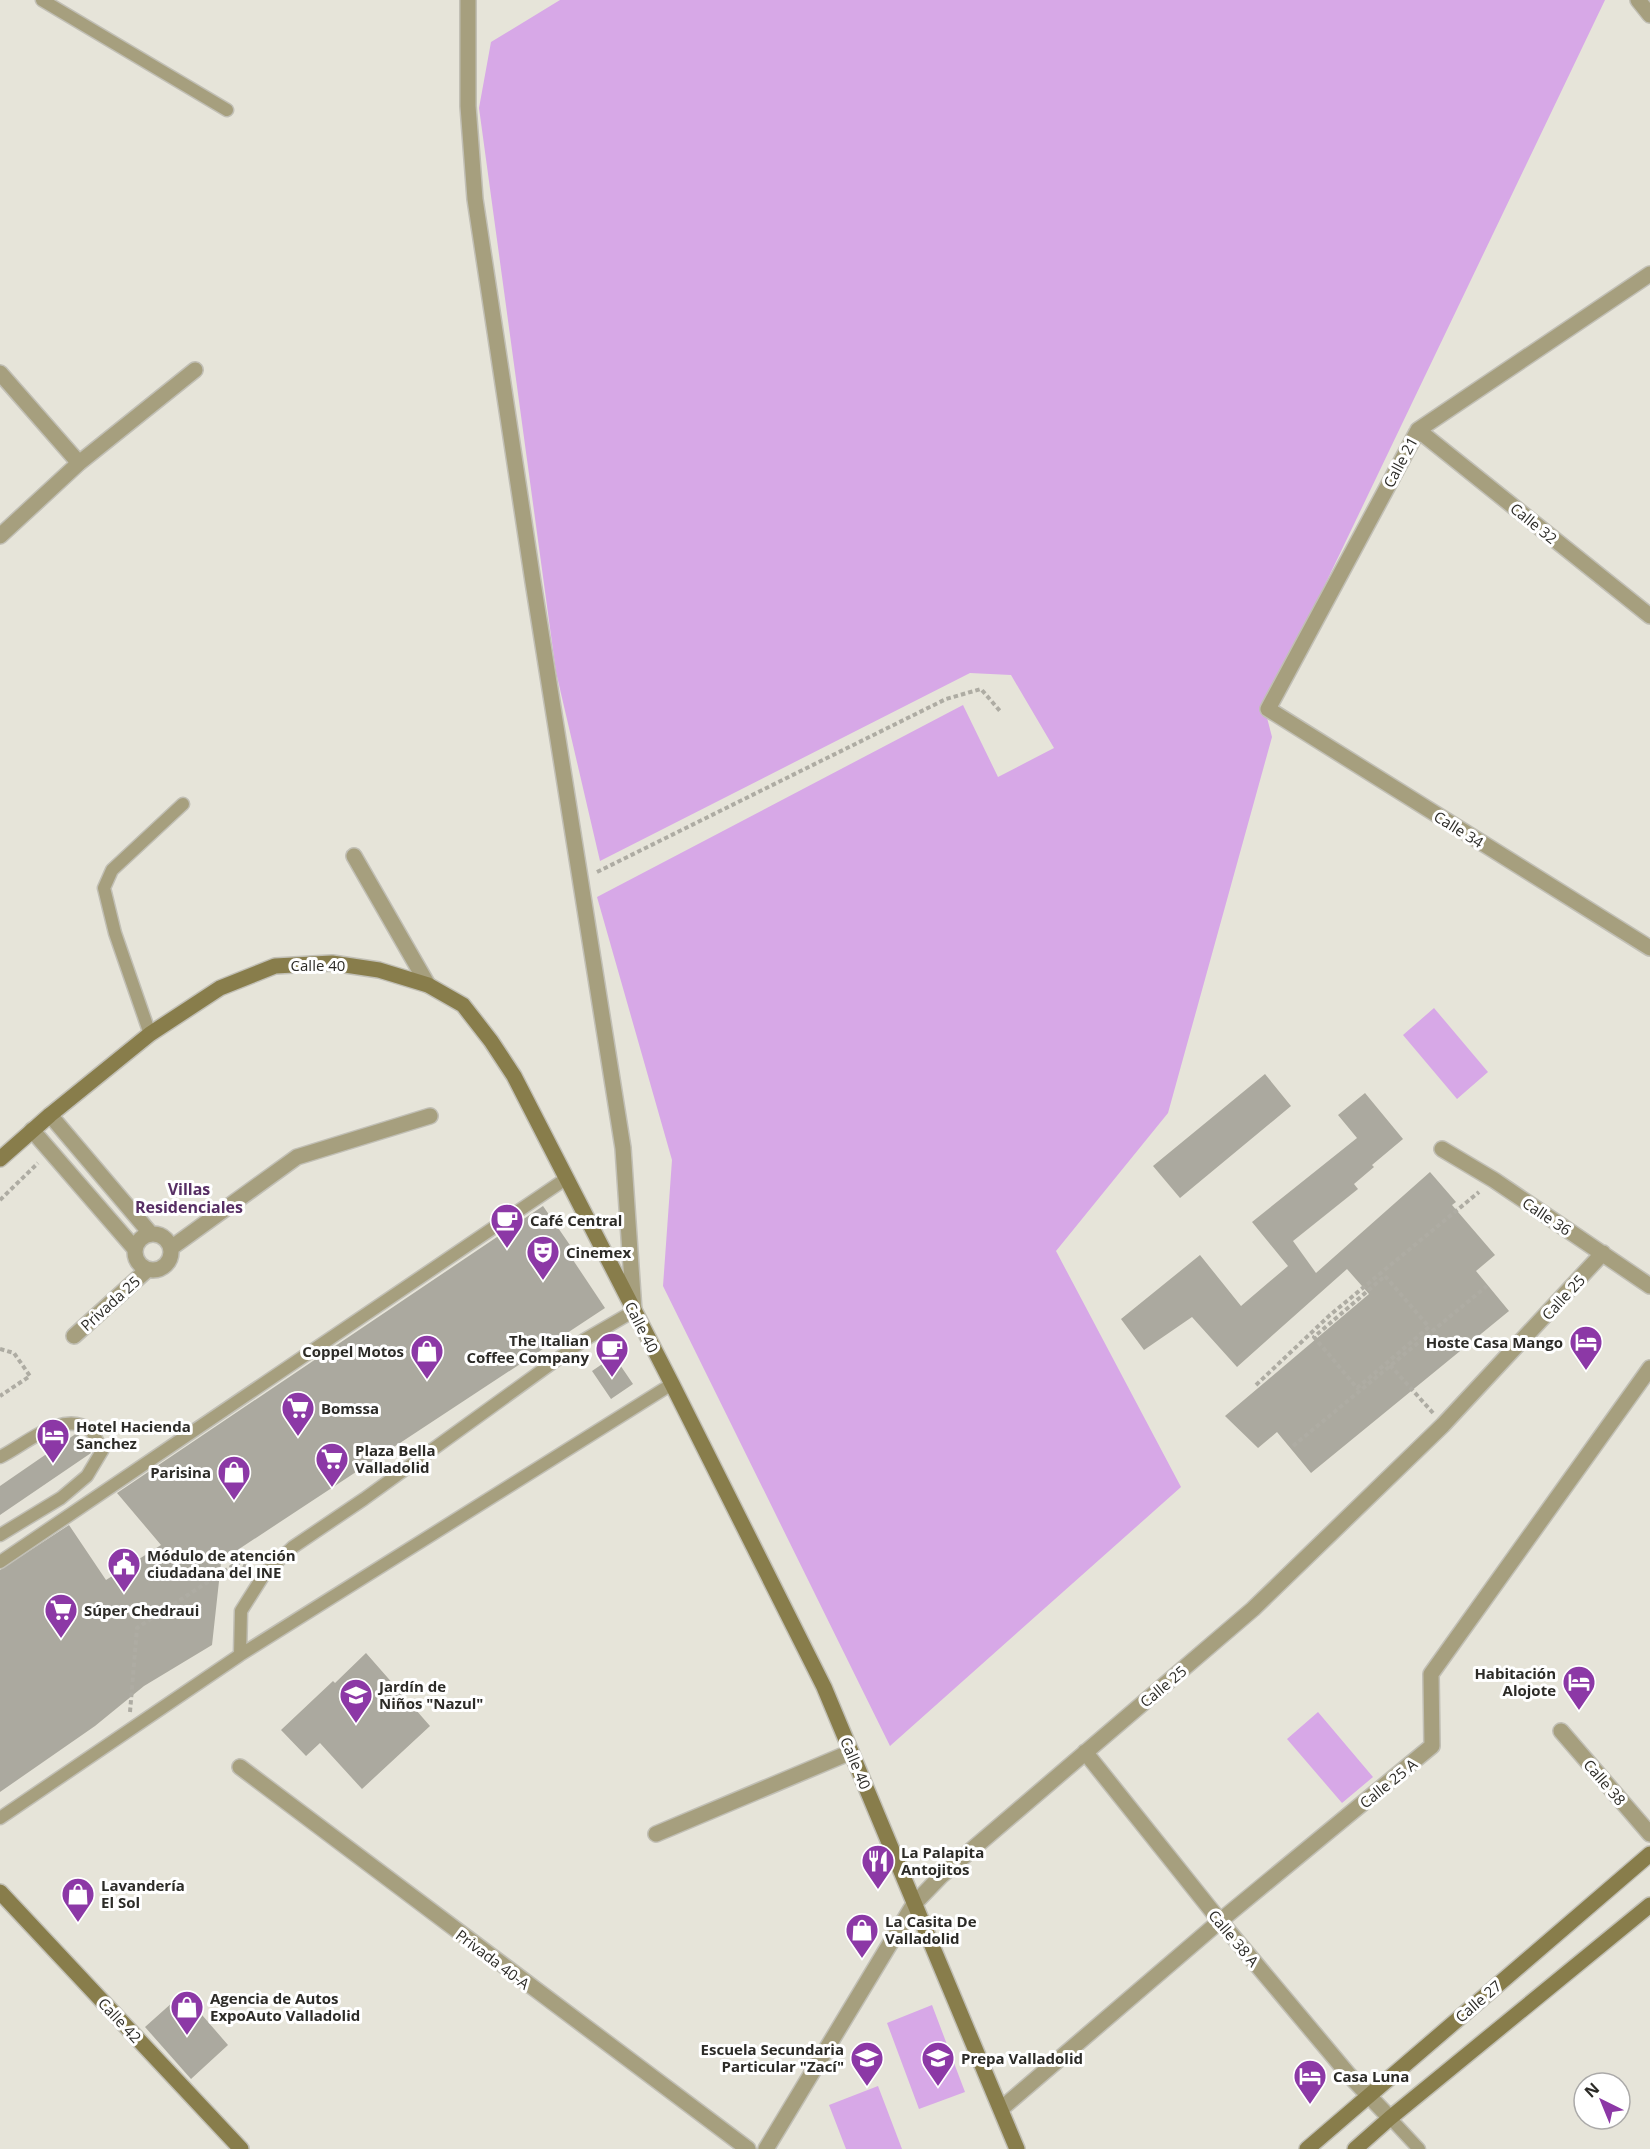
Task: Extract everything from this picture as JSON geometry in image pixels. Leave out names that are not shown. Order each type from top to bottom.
[{"type":"main road","name":"Calle 40","points":[[0,1159],[150,1034],[220,988],[275,966],[332,963],[379,970],[428,985],[463,1005],[514,1076],[672,1384],[818,1677],[1017,2149]]},
{"type":"main road","name":"Calle 27","points":[[1307,2149],[1650,1854]]},
{"type":"main road","name":"Calle 42","points":[[0,1892],[241,2149]]},
{"type":"main road","points":[[1355,2149],[1650,1905]]},
{"type":"street","points":[[468,0],[468,106],[475,199],[623,1148],[634,1311]]},
{"type":"street","points":[[1638,0],[1650,15]]},
{"type":"street","name":"Calle 21","points":[[1268,710],[1418,430],[1650,274]]},
{"type":"street","points":[[0,536],[79,463],[195,370]]},
{"type":"street","points":[[0,374],[79,463]]},
{"type":"street","name":"Calle 32","points":[[1418,430],[1650,616]]},
{"type":"street","name":"Calle 34","points":[[1268,710],[1650,948]]},
{"type":"street","points":[[354,856],[428,985]]},
{"type":"street","points":[[50,1115],[151,1234]]},
{"type":"street","points":[[171,1248],[297,1156],[430,1116]]},
{"type":"street","points":[[32,1130],[135,1250],[137,1262],[147,1270],[157,1270],[168,1263],[172,1255],[171,1248],[163,1236],[151,1234],[140,1240],[135,1250]]},
{"type":"street","name":"Calle 36","points":[[1442,1149],[1494,1180],[1650,1286]]},
{"type":"street","name":"Calle 25","points":[[766,2149],[914,1904],[941,1876],[1253,1609],[1443,1425],[1603,1253]]},
{"type":"street","name":"Privada 25","points":[[74,1336],[147,1270]]},
{"type":"street","name":"Calle 25 A","points":[[1001,2109],[1220,1921],[1432,1746],[1431,1674],[1650,1368]]},
{"type":"street","name":"Calle 38","points":[[1561,1731],[1650,1834]]},
{"type":"street","points":[[656,1833],[851,1752]]},
{"type":"street","name":"Calle 38 A","points":[[1085,1752],[1220,1921],[1349,2075],[1390,2118]]},
{"type":"street","name":"Privada 40-A","points":[[240,1767],[748,2149]]},
{"type":"lane","points":[[42,0],[227,110]]},
{"type":"lane","points":[[150,1034],[116,933],[104,888],[112,870],[183,804]]},
{"type":"lane","points":[[0,1562],[567,1178]]},
{"type":"lane","points":[[240,1655],[241,1611],[265,1573],[293,1547],[584,1340],[634,1311]]},
{"type":"lane","points":[[0,1818],[240,1655],[672,1384]]},
{"type":"lane","points":[[0,1457],[51,1427],[73,1423],[91,1431],[102,1451],[87,1476],[61,1498],[0,1535]]},
{"type":"lane","points":[[1390,2118],[1419,2149]]},
{"type":"path","points":[[580,880],[946,699],[981,689],[1000,711]]},
{"type":"path","points":[[0,1200],[51,1151]]},
{"type":"path","points":[[1256,1385],[1330,1315],[1494,1180]]},
{"type":"path","points":[[1293,1446],[1389,1364],[1429,1327],[1385,1276],[1314,1336],[1358,1388],[1389,1364],[1487,1286]]},
{"type":"path","points":[[0,1349],[14,1353],[30,1376],[0,1396]]},
{"type":"path","points":[[1389,1364],[1443,1425]]},
{"type":"path","points":[[130,1702],[137,1628],[237,1563]]},
{"type":"shaded area","points":[[560,0],[1605,0],[1265,710],[1272,737],[1168,1113],[1056,1251],[1181,1487],[890,1746],[663,1286],[672,1160],[597,897],[963,705],[998,777],[1054,748],[1011,675],[970,673],[600,861],[556,672],[479,108],[491,42]]},
{"type":"shaded area","points":[[1434,1008],[1488,1072],[1457,1099],[1403,1035]]},
{"type":"shaded area","points":[[1318,1712],[1373,1777],[1342,1803],[1287,1739]]},
{"type":"shaded area","points":[[932,2005],[965,2092],[919,2109],[887,2023]]},
{"type":"shaded area","points":[[878,2086],[902,2149],[846,2149],[829,2105]]},
{"type":"building","points":[[1265,1074],[1291,1106],[1180,1198],[1153,1166]]},
{"type":"building","points":[[1365,1093],[1403,1139],[1372,1165],[1374,1167],[1354,1184],[1358,1189],[1293,1241],[1316,1273],[1430,1172],[1456,1202],[1452,1205],[1495,1255],[1476,1271],[1509,1311],[1311,1473],[1277,1432],[1258,1448],[1225,1416],[1369,1294],[1347,1269],[1237,1367],[1192,1317],[1144,1350],[1121,1319],[1200,1255],[1241,1306],[1288,1266],[1252,1222],[1357,1138],[1338,1115]]},
{"type":"building","points":[[543,1206],[574,1251],[569,1254],[605,1308],[233,1553],[222,1554],[212,1645],[144,1686],[95,1726],[0,1792],[0,1570],[69,1525],[106,1580],[161,1545],[117,1493]]},
{"type":"building","name":"The Italian Coffee Company","points":[[614,1356],[633,1384],[611,1399],[592,1371]]},
{"type":"building","name":"Hotel Hacienda Sanchez","points":[[77,1433],[91,1453],[0,1515],[0,1486]]},
{"type":"building","name":"Jardín de Niños \"Nazul\"","points":[[366,1653],[430,1726],[362,1789],[320,1743],[306,1756],[281,1730]]},
{"type":"building","name":"Agencia de Autos ExpoAuto Valladolid","points":[[183,1993],[228,2045],[191,2079],[145,2027]]},
{"type":"place","name":"Café Central","points":[[507,1249]]},
{"type":"place","name":"Cinemex","points":[[543,1281]]},
{"type":"place","name":"Hoste Casa Mango","points":[[1586,1371]]},
{"type":"place","name":"The Italian Coffee Company","points":[[612,1378]]},
{"type":"place","name":"Coppel Motos","points":[[427,1380]]},
{"type":"place","name":"Bomssa","points":[[298,1437]]},
{"type":"place","name":"Hotel Hacienda Sanchez","points":[[53,1464]]},
{"type":"place","name":"Plaza Bella Valladolid","points":[[332,1488]]},
{"type":"place","name":"Parisina","points":[[234,1501]]},
{"type":"place","name":"Módulo de atención ciudadana del INE","points":[[124,1593]]},
{"type":"place","name":"Súper Chedraui","points":[[61,1639]]},
{"type":"place","name":"Habitación Alojote","points":[[1579,1711]]},
{"type":"place","name":"Jardín de Niños \"Nazul\"","points":[[356,1724]]},
{"type":"place","name":"La Palapita Antojitos","points":[[878,1890]]},
{"type":"place","name":"Lavandería El Sol","points":[[78,1923]]},
{"type":"place","name":"La Casita De Valladolid","points":[[862,1959]]},
{"type":"place","name":"Agencia de Autos ExpoAuto Valladolid","points":[[187,2036]]},
{"type":"place","name":"Escuela Secundaria Particular \"Zací\"","points":[[867,2087]]},
{"type":"place","name":"Prepa Valladolid","points":[[938,2087]]},
{"type":"place","name":"Casa Luna","points":[[1310,2105]]},
{"type":"district","name":"Villas Residenciales","points":[[189,1198]]}]
